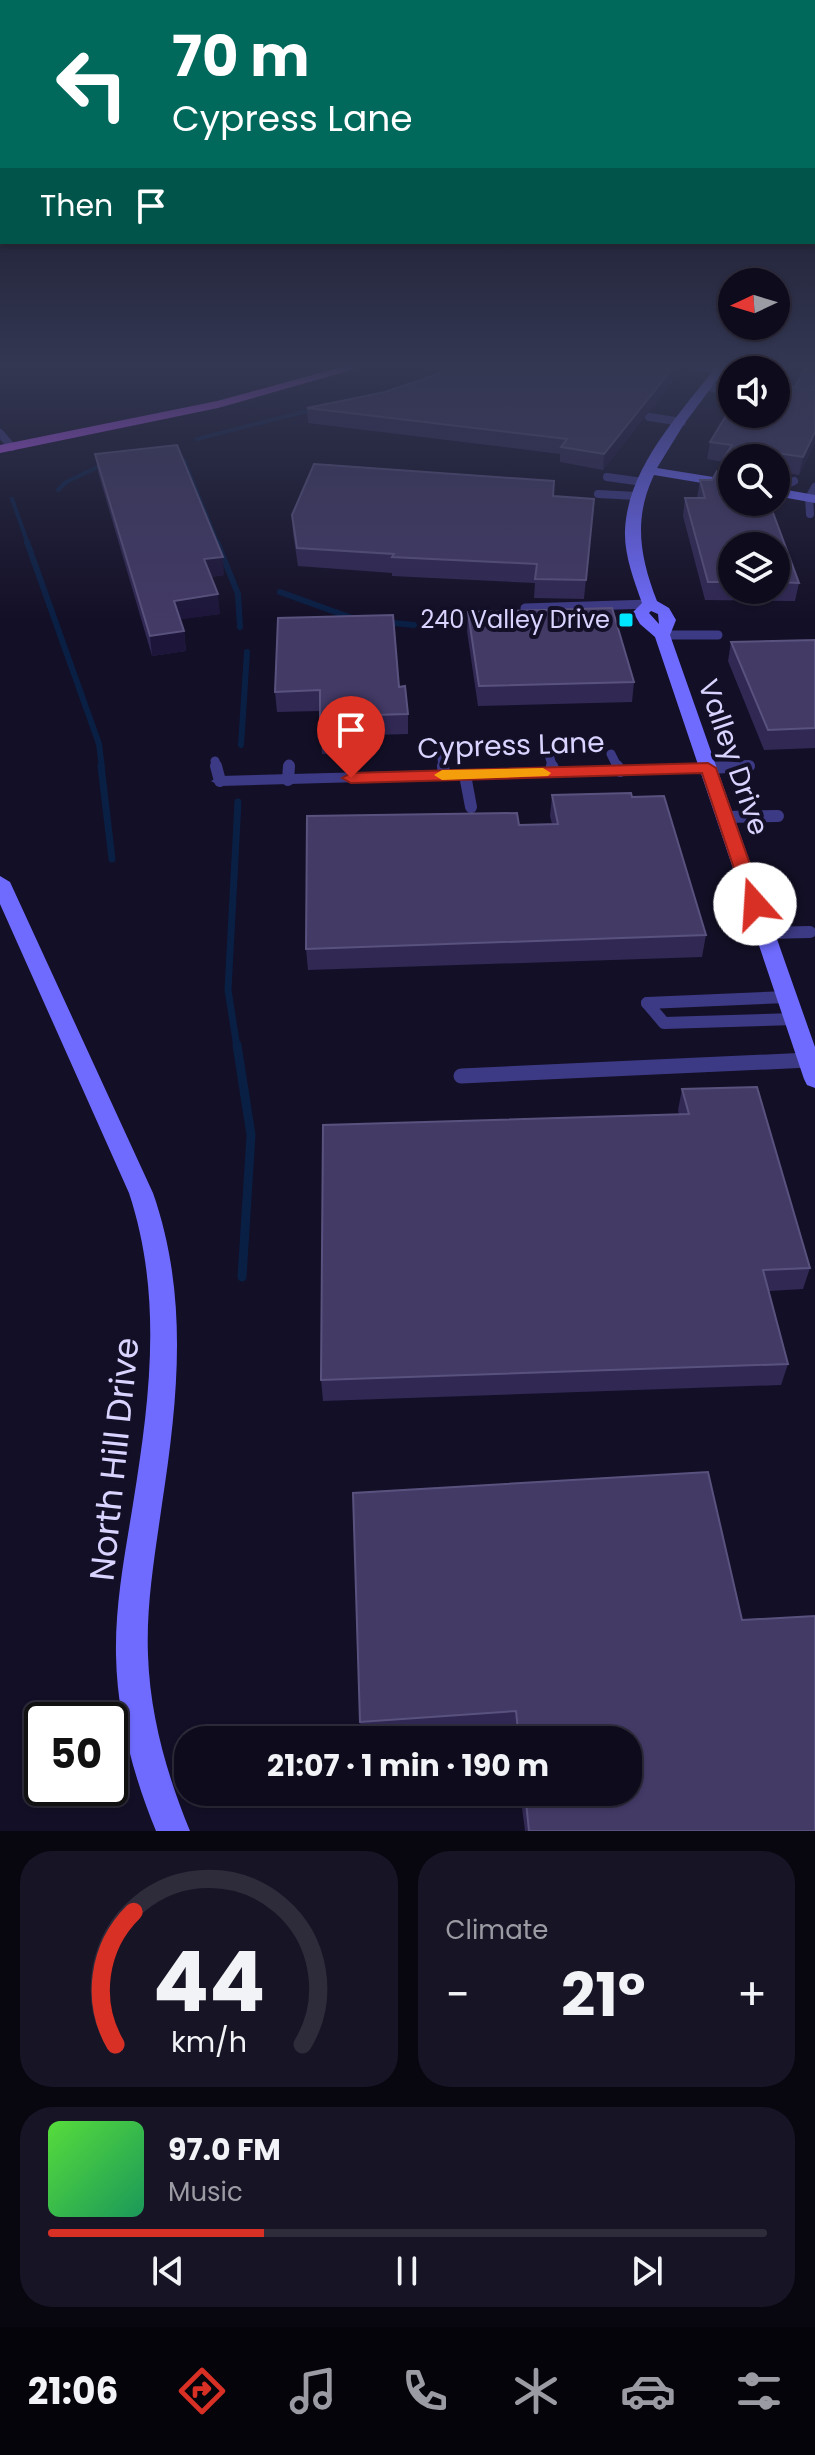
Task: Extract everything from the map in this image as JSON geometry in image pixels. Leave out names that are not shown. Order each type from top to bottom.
[{"type":"main road","name":"Valley Drive","points":[[664,449],[637,496],[633,518],[633,542],[650,604],[641,612],[645,621],[662,635],[812,1070]]},
{"type":"main road","points":[[646,476],[718,483]]},
{"type":"main road","points":[[790,493],[813,495]]},
{"type":"main road","name":"North Hill Drive","points":[[0,882],[141,1193],[156,1240],[163,1292],[165,1350],[161,1411],[132,1633],[145,1751],[157,1796],[173,1831]]},
{"type":"street","name":"Cypress Lane","points":[[220,781],[289,772],[465,775],[552,764],[615,762],[708,768]]},
{"type":"lane","points":[[607,477],[646,476]]},
{"type":"lane","points":[[790,483],[794,481]]},
{"type":"lane","points":[[598,494],[637,496]]},
{"type":"lane","points":[[810,514],[813,495]]},
{"type":"lane","points":[[525,608],[650,604]]},
{"type":"lane","points":[[662,635],[718,635]]},
{"type":"lane","points":[[441,748],[444,775]]},
{"type":"lane","points":[[215,761],[220,781]]},
{"type":"lane","points":[[708,768],[749,766]]},
{"type":"lane","points":[[465,775],[471,807]]},
{"type":"lane","points":[[725,817],[778,816]]},
{"type":"lane","points":[[765,933],[810,932]]},
{"type":"lane","points":[[787,997],[647,1003],[664,1023],[794,1019]]},
{"type":"lane","points":[[461,1076],[812,1070]]},
{"type":"building","points":[[179,449],[223,557],[204,559],[218,594],[174,601],[184,631],[150,636],[95,454]]},
{"type":"building","points":[[576,449],[608,449],[604,454]]},
{"type":"building","points":[[790,449],[807,449],[803,457],[790,455]]},
{"type":"building","points":[[314,464],[554,481],[553,496],[594,499],[586,580],[535,579],[537,564],[392,557],[394,554],[297,548],[292,515]]},
{"type":"building","points":[[718,471],[718,516],[774,516],[780,532],[718,532],[718,582],[708,582],[685,498],[705,498],[700,480],[712,480]]},
{"type":"building","points":[[790,559],[799,583],[790,583]]},
{"type":"building","points":[[612,608],[634,682],[479,686],[468,612]]},
{"type":"building","points":[[393,615],[399,687],[405,686],[408,714],[373,715],[374,733],[320,734],[320,690],[275,692],[278,618]]},
{"type":"building","points":[[815,640],[815,728],[768,730],[731,642]]},
{"type":"building","points":[[631,793],[632,797],[664,796],[706,935],[306,949],[307,816],[517,813],[519,825],[558,824],[552,795]]},
{"type":"building","points":[[757,1087],[810,1268],[763,1270],[788,1364],[321,1380],[323,1125],[689,1114],[682,1089]]},
{"type":"building","points":[[708,1472],[742,1620],[815,1616],[815,1831],[529,1831],[526,1806],[642,1806],[642,1726],[518,1726],[516,1711],[360,1722],[353,1493]]},
{"type":"waterway","points":[[180,458],[184,460],[218,544]]},
{"type":"waterway","points":[[58,490],[66,482],[104,464]]},
{"type":"waterway","points":[[12,499],[28,544]]},
{"type":"waterway","points":[[27,542],[99,744],[102,768]]},
{"type":"waterway","points":[[217,542],[238,594],[240,627]]},
{"type":"waterway","points":[[280,592],[352,618]]},
{"type":"waterway","points":[[384,622],[414,625]]},
{"type":"waterway","points":[[241,745],[247,652]]},
{"type":"waterway","points":[[101,766],[112,859]]},
{"type":"waterway","points":[[237,1047],[228,990],[238,802]]},
{"type":"waterway","points":[[237,1045],[251,1135],[242,1277]]},
{"type":"slow traffic","points":[[442,775],[543,773]]},
{"type":"place","name":"240 Valley Drive","points":[[626,620]]},
{"type":"route","points":[[351,778],[708,768],[755,904]]}]
